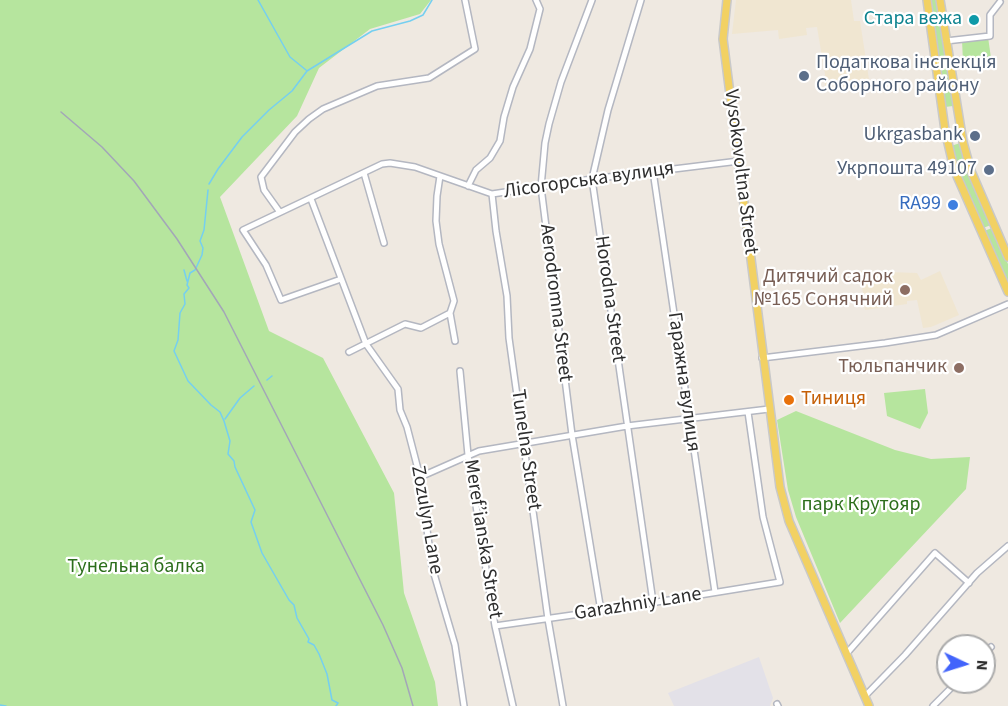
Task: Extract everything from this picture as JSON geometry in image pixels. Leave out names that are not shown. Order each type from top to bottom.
[{"type":"main road","name":"Vysokovoltna Street","points":[[727,0],[723,39],[780,487],[787,516],[869,706]]},
{"type":"main road","points":[[927,0],[945,130],[957,176],[1008,292]]},
{"type":"main road","points":[[940,0],[959,125],[967,157],[1008,257]]},
{"type":"street","points":[[279,211],[264,190],[261,177],[295,132],[309,119],[322,109],[377,86],[429,78],[476,49],[465,0]]},
{"type":"street","points":[[468,186],[476,170],[490,158],[500,141],[513,87],[530,49],[540,9],[536,0]]},
{"type":"street","name":"Aerodromna Street","points":[[592,0],[561,82],[549,124],[541,188],[573,435],[601,611]]},
{"type":"street","name":"Horodna Street","points":[[641,0],[609,110],[592,179],[653,602]]},
{"type":"street","points":[[946,41],[990,36],[990,15],[1000,2]]},
{"type":"street","points":[[956,65],[993,60]]},
{"type":"street","name":"Лісогорська вулиця","points":[[341,279],[280,300],[266,265],[243,230],[382,164],[415,167],[492,194],[739,161]]},
{"type":"street","name":"Гаражна вулиця","points":[[652,171],[715,592]]},
{"type":"street","points":[[364,173],[384,243]]},
{"type":"street","points":[[440,176],[436,221],[439,244],[454,301],[450,313],[455,341]]},
{"type":"street","name":"Tunelna Street","points":[[492,194],[548,619],[563,706]]},
{"type":"street","name":"Zozulyn Lane","points":[[311,199],[366,344],[398,389],[400,410],[407,427],[420,481],[432,567],[455,645],[464,706]]},
{"type":"street","points":[[762,358],[936,335],[1008,304]]},
{"type":"street","points":[[349,352],[405,324],[421,328],[450,313]]},
{"type":"street","name":"Meref’ianska Street","points":[[460,371],[468,455],[495,626],[513,706]]},
{"type":"street","points":[[420,481],[468,455],[627,426],[769,409]]},
{"type":"street","name":"Garazhniy Lane","points":[[495,626],[780,582],[763,517],[748,412]]},
{"type":"street","points":[[865,696],[969,583],[1008,546]]},
{"type":"street","points":[[847,653],[935,553],[969,583]]},
{"type":"street","points":[[933,706],[945,694]]},
{"type":"shaded area","points":[[736,0],[851,0],[854,21],[860,21],[870,86],[836,91],[825,89],[825,74],[817,27],[806,28],[807,35],[779,39],[778,30],[732,34]]},
{"type":"shaded area","name":"Дитячий садок №165 Сонячний","points":[[860,271],[917,273],[921,280],[940,271],[959,315],[923,328],[917,300],[907,301],[907,304],[865,310]]},
{"type":"shaded area","points":[[759,657],[773,698],[770,706],[674,706],[668,693]]},
{"type":"green space","name":"Тунельна балка","points":[[0,0],[431,0],[420,14],[370,29],[319,68],[297,116],[220,197],[269,331],[323,358],[394,493],[404,593],[435,682],[438,706],[0,706]]},
{"type":"green space","points":[[930,0],[937,0],[953,106],[945,107]]},
{"type":"green space","points":[[988,37],[991,58],[963,62],[962,40]]},
{"type":"green space","points":[[960,143],[991,225],[983,228],[960,175],[951,146]]},
{"type":"green space","points":[[992,228],[1008,264],[1008,285],[984,231]]},
{"type":"green space","points":[[925,389],[928,413],[920,429],[887,416],[884,393]]},
{"type":"green space","name":"парк Крутояр","points":[[796,411],[895,450],[931,459],[970,457],[966,489],[840,623],[796,517],[788,490],[777,420]]},
{"type":"waterway","points":[[258,0],[290,57],[306,70]]},
{"type":"waterway","points":[[209,184],[242,137],[292,91],[307,71],[372,31],[410,21],[423,15],[432,0]]},
{"type":"waterway","points":[[208,190],[204,230],[200,241],[203,248],[202,255],[195,270],[190,273],[187,285],[189,288],[184,294],[185,304],[180,313],[178,340],[174,351],[188,381],[220,412],[230,441],[228,454],[234,461],[255,510],[251,522],[262,553],[294,605],[297,618],[309,639],[308,642],[314,645],[319,654],[327,674],[332,700],[338,703],[336,706]]},
{"type":"waterway","points":[[184,270],[187,281]]},
{"type":"waterway","points":[[267,380],[272,376]]},
{"type":"waterway","points":[[225,419],[240,398],[254,386]]},
{"type":"waterway","points":[[0,705],[6,706]]},
{"type":"railway","points":[[61,112],[102,147],[134,181],[177,239],[224,312],[383,625],[402,668],[413,706]]},
{"type":"place","name":"Стара вежа","points":[[974,20]]},
{"type":"place","name":"Податкова інспекція Соборного району","points":[[804,76]]},
{"type":"place","name":"Ukrgasbank","points":[[975,136]]},
{"type":"place","name":"Укрпошта 49107","points":[[989,170]]},
{"type":"place","name":"RA99","points":[[953,205]]},
{"type":"place","name":"Дитячий садок №165 Сонячний","points":[[905,290]]},
{"type":"place","name":"Тюльпанчик","points":[[959,368]]},
{"type":"place","name":"Тиниця","points":[[789,400]]}]
